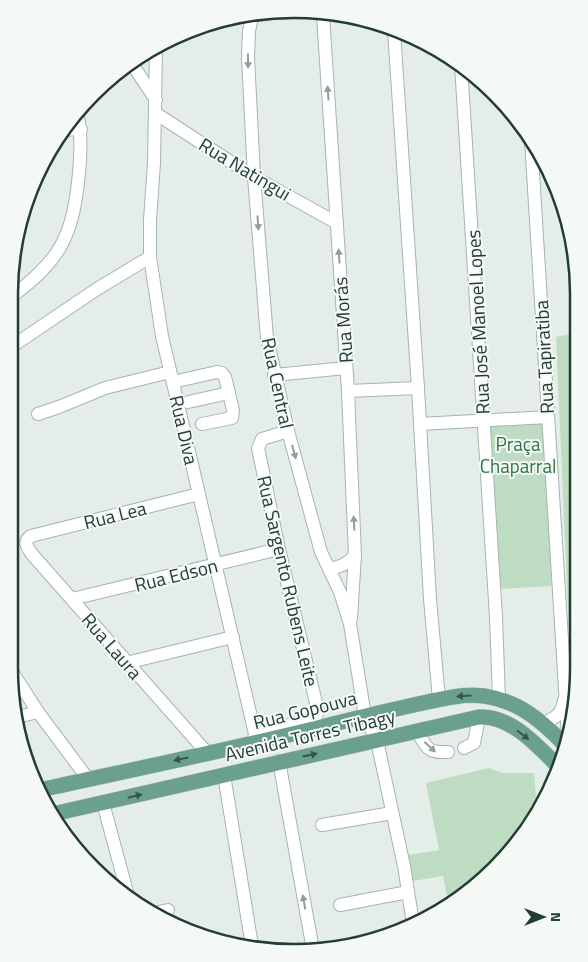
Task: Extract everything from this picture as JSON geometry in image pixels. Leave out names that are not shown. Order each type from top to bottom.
[{"type":"main road","name":"Rua Gopouva","points":[[45,789],[208,754],[254,739],[439,699],[466,695],[499,699],[513,704],[527,711],[543,723],[561,741]]},
{"type":"main road","name":"Avenida Torres Tibagy","points":[[59,813],[479,717],[493,719],[510,726],[526,736],[554,762]]},
{"type":"street","name":"Rua Morás","points":[[323,19],[348,391],[355,555],[350,624]]},
{"type":"street","name":"Rua Central","points":[[251,21],[248,57],[254,177],[267,338],[288,431],[321,552],[340,592],[350,624],[365,716],[377,741],[412,918]]},
{"type":"street","points":[[394,37],[430,599],[439,699]]},
{"type":"street","name":"Rua Diva","points":[[156,55],[150,257],[162,336],[233,637],[254,739]]},
{"type":"street","points":[[135,68],[156,100]]},
{"type":"street","name":"Rua José Manoel Lopes","points":[[462,75],[496,618],[499,699]]},
{"type":"street","name":"Rua Natingui","points":[[155,113],[254,177],[337,223]]},
{"type":"street","points":[[18,292],[34,280],[51,261],[67,236],[76,206],[82,128],[80,120]]},
{"type":"street","points":[[73,129],[82,128]]},
{"type":"street","name":"Rua Tapiratiba","points":[[532,154],[567,711]]},
{"type":"street","points":[[18,342],[150,257]]},
{"type":"street","points":[[274,375],[346,368]]},
{"type":"street","points":[[38,414],[105,388],[172,377],[222,373],[225,377],[233,410],[232,418],[202,424]]},
{"type":"street","points":[[348,391],[418,388]]},
{"type":"street","points":[[188,402],[229,393]]},
{"type":"street","points":[[420,424],[548,417]]},
{"type":"street","name":"Rua Sargento Rubens Leite","points":[[254,739],[312,719],[318,711],[279,549],[258,448],[262,439],[288,431]]},
{"type":"street","name":"Rua Lea","points":[[31,536],[199,494]]},
{"type":"street","name":"Rua Laura","points":[[31,536],[26,542],[31,553],[208,754]]},
{"type":"street","name":"Rua Edson","points":[[72,600],[279,549]]},
{"type":"street","points":[[330,569],[350,562],[355,555]]},
{"type":"street","points":[[126,663],[233,637]]},
{"type":"street","points":[[18,681],[38,712],[88,779]]},
{"type":"street","name":"Rua Tapiratiba","points":[[543,723],[555,719],[562,711],[566,693]]},
{"type":"street","points":[[22,716],[38,712]]},
{"type":"street","points":[[464,748],[474,743],[479,717]]},
{"type":"street","points":[[417,731],[430,750],[436,753],[448,752]]},
{"type":"street","points":[[279,762],[312,944]]},
{"type":"street","points":[[224,775],[251,941]]},
{"type":"street","points":[[103,803],[126,887]]},
{"type":"street","points":[[322,825],[392,813]]},
{"type":"street","points":[[340,905],[408,892]]},
{"type":"green space","points":[[570,334],[570,629],[569,629],[556,337]]},
{"type":"green space","name":"Praça Chaparral","points":[[543,421],[552,586],[498,589],[489,424]]},
{"type":"green space","points":[[489,768],[502,773],[534,773],[536,800],[524,822],[490,864],[448,898],[443,876],[413,881],[408,855],[439,850],[426,783]]}]
